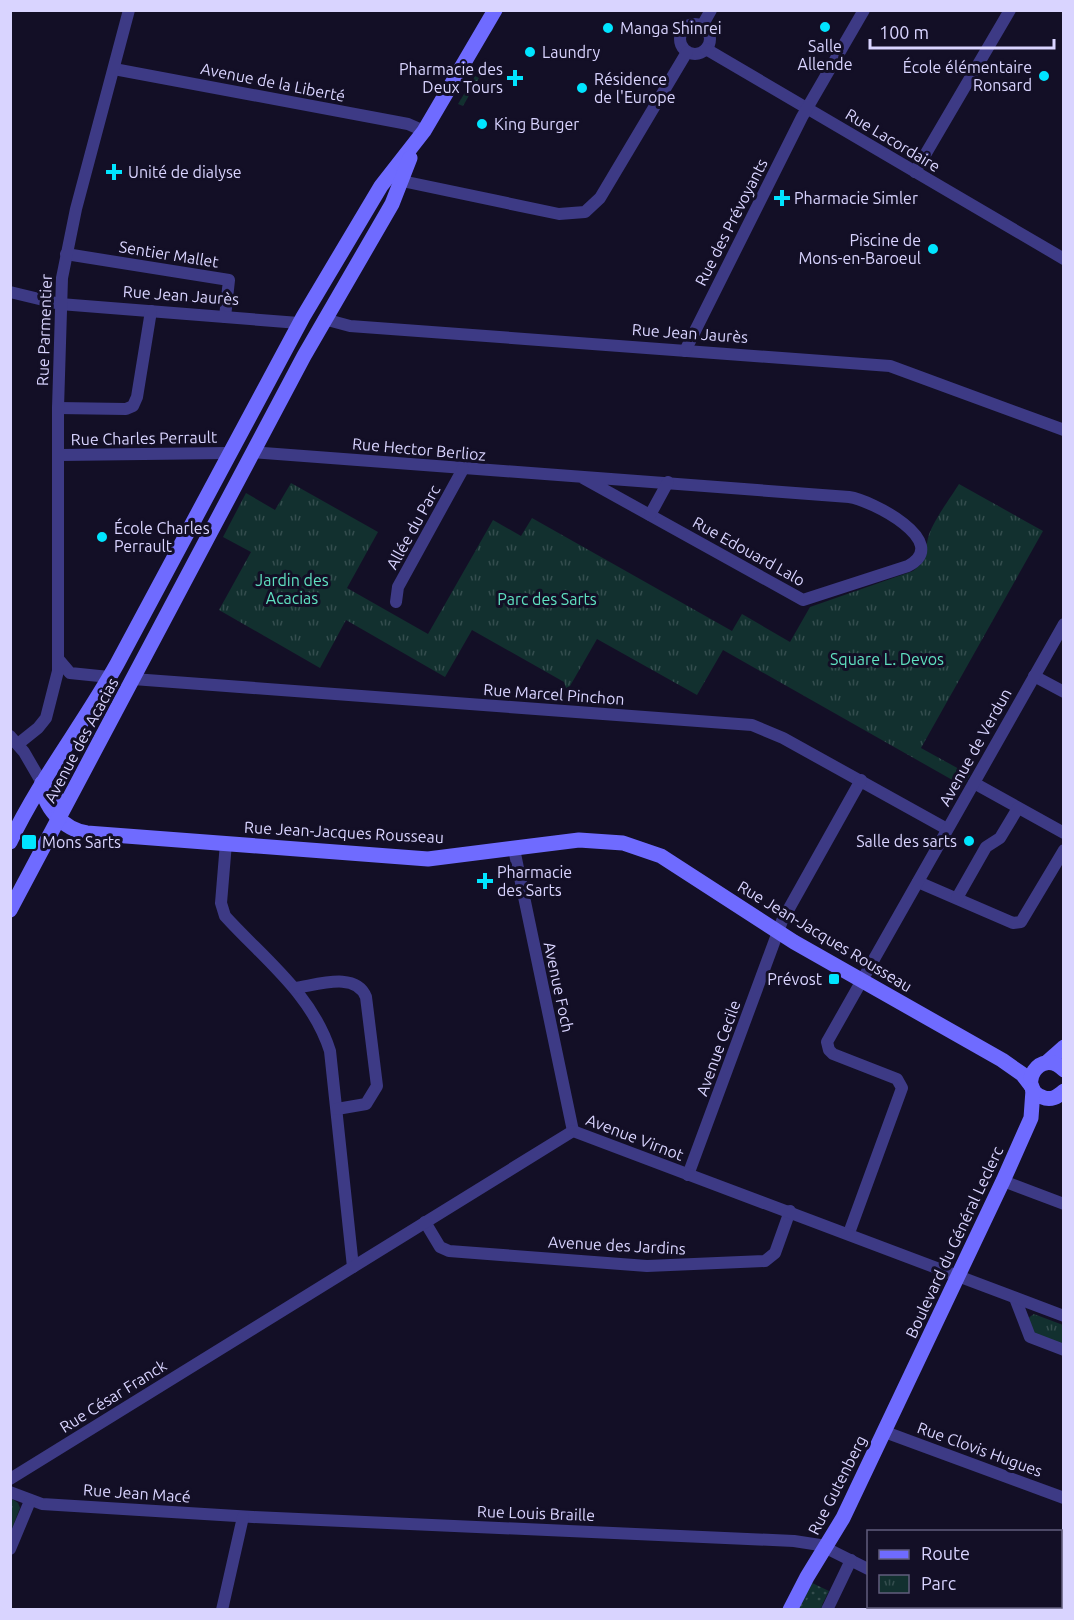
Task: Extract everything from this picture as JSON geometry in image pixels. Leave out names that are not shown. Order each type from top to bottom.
[{"type":"main road","points":[[424,131],[495,10]]},
{"type":"main road","name":"Avenue des Acacias","points":[[10,910],[252,452],[321,325],[392,204],[424,131]]},
{"type":"main road","name":"Avenue des Acacias","points":[[10,842],[42,783],[109,677],[300,322],[381,186],[424,131]]},
{"type":"main road","name":"Rue Jean Jaurès","points":[[300,322],[321,325]]},
{"type":"main road","points":[[228,453],[252,452]]},
{"type":"main road","name":"Avenue des Acacias","points":[[109,677],[133,679]]},
{"type":"main road","name":"Rue Jean-Jacques Rousseau","points":[[42,783],[45,799],[60,818],[71,828],[83,832],[428,859],[600,839],[645,849],[668,860],[778,932],[1018,1070],[1041,1097],[1058,1096]]},
{"type":"main road","name":"Rue Jean-Jacques Rousseau","points":[[976,1045],[1018,1059],[1057,1064],[1064,1070]]},
{"type":"main road","points":[[1045,1063],[1064,1047]]},
{"type":"main road","name":"Boulevard du Général Leclerc","points":[[912,1375],[1029,1125],[1033,1089],[1032,1074],[1045,1063]]},
{"type":"main road","name":"Boulevard du Général Leclerc","points":[[1029,1125],[1058,1096]]},
{"type":"main road","name":"Rue Gutenberg","points":[[790,1610],[826,1547],[912,1375]]},
{"type":"street","name":"Rue Parmentier","points":[[14,740],[38,728],[46,717],[59,660],[60,304],[66,254],[129,10]]},
{"type":"street","points":[[702,26],[711,10]]},
{"type":"street","name":"Rue des Prévoyants","points":[[686,351],[807,108],[864,10]]},
{"type":"street","points":[[915,172],[1010,10]]},
{"type":"street","points":[[692,25],[702,26],[710,37],[706,49],[697,54],[687,52],[680,44],[682,32],[692,25]]},
{"type":"street","name":"Rue Lacordaire","points":[[706,49],[1064,259]]},
{"type":"street","points":[[402,181],[559,214],[572,215],[585,212],[600,198],[687,52]]},
{"type":"street","name":"Avenue de la Liberté","points":[[114,69],[408,124],[424,131]]},
{"type":"street","name":"Sentier Mallet","points":[[66,254],[230,280],[225,317]]},
{"type":"street","name":"Rue Jean Jaurès","points":[[10,292],[60,304],[300,322]]},
{"type":"street","points":[[58,408],[126,409],[133,406],[137,398],[151,311]]},
{"type":"street","name":"Rue Jean Jaurès","points":[[321,325],[898,367],[1064,430]]},
{"type":"street","name":"Rue Hector Berlioz","points":[[252,452],[854,498],[912,529],[920,539],[920,556]]},
{"type":"street","name":"Rue Charles Perrault","points":[[60,455],[228,453]]},
{"type":"street","name":"Allée du Parc","points":[[396,602],[398,587],[463,469]]},
{"type":"street","name":"Rue Hector Berlioz","points":[[583,478],[662,522]]},
{"type":"street","points":[[650,515],[668,482]]},
{"type":"street","name":"Rue Edouard Lalo","points":[[662,522],[803,600],[908,566],[920,556]]},
{"type":"street","name":"Avenue de Verdun","points":[[849,1233],[902,1088],[897,1078],[838,1056],[827,1047],[828,1040],[1064,624]]},
{"type":"street","points":[[59,660],[70,673],[109,677]]},
{"type":"street","points":[[1034,676],[1064,692]]},
{"type":"street","name":"Rue Marcel Pinchon","points":[[133,679],[752,726],[770,731],[947,829]]},
{"type":"street","points":[[14,740],[42,783]]},
{"type":"street","name":"Avenue Cecile","points":[[688,1175],[778,932],[861,780]]},
{"type":"street","points":[[974,783],[1064,833]]},
{"type":"street","points":[[957,898],[986,847],[1000,838],[1018,808]]},
{"type":"street","points":[[226,843],[221,903],[225,916],[295,988],[327,1040],[337,1109],[353,1267]]},
{"type":"street","name":"Avenue Foch","points":[[514,849],[573,1131]]},
{"type":"street","points":[[918,882],[1013,923],[1024,921],[1064,850]]},
{"type":"street","points":[[295,988],[350,981],[360,986],[366,997],[377,1086],[366,1104],[337,1109]]},
{"type":"street","name":"Avenue Virnot","points":[[233,1341],[573,1131],[849,1233],[1064,1316]]},
{"type":"street","points":[[1003,1181],[1064,1204]]},
{"type":"street","name":"Avenue des Jardins","points":[[425,1222],[440,1247],[449,1251],[666,1266],[765,1261],[775,1253],[790,1211]]},
{"type":"street","points":[[1015,1298],[1030,1337],[1064,1350]]},
{"type":"street","name":"Rue César Franck","points":[[10,1479],[233,1341]]},
{"type":"street","name":"Rue Clovis Hugues","points":[[885,1432],[1064,1498]]},
{"type":"street","name":"Rue Jean Macé","points":[[10,1492],[30,1501],[243,1517]]},
{"type":"street","points":[[10,1549],[30,1501]]},
{"type":"street","points":[[222,1610],[243,1517]]},
{"type":"street","name":"Rue Louis Braille","points":[[243,1517],[794,1541],[826,1547],[867,1568]]},
{"type":"street","points":[[827,1610],[851,1560]]},
{"type":"green space","points":[[475,76],[479,78],[463,106],[458,104]]},
{"type":"green space","points":[[291,483],[378,532],[347,588],[428,634],[493,520],[521,536],[532,518],[732,631],[742,614],[790,642],[810,607],[913,571],[918,567],[925,556],[933,525],[959,484],[1043,531],[921,748],[970,775],[963,786],[723,650],[697,695],[597,639],[570,686],[566,688],[564,682],[472,630],[445,677],[346,620],[320,668],[219,610],[251,552],[223,537],[246,493],[275,510]]},
{"type":"green space","points":[[1034,1314],[1063,1325],[1063,1345],[1035,1335],[1028,1318]]},
{"type":"green space","points":[[11,1498],[18,1503],[20,1508],[11,1531]]},
{"type":"green space","points":[[808,1581],[829,1591],[820,1609],[795,1610]]},
{"type":"green space","points":[[808,1598],[823,1605],[820,1609],[803,1609]]},
{"type":"place","name":"Salle Allende","points":[[825,27]]},
{"type":"place","name":"Manga Shinrei","points":[[608,28]]},
{"type":"place","name":"Laundry","points":[[530,52]]},
{"type":"place","name":"École élémentaire Ronsard","points":[[1044,76]]},
{"type":"place","name":"Pharmacie des Deux Tours","points":[[515,78]]},
{"type":"place","name":"Résidence de l'Europe","points":[[582,88]]},
{"type":"place","name":"King Burger","points":[[482,124]]},
{"type":"place","name":"Unité de dialyse","points":[[114,172]]},
{"type":"place","name":"Pharmacie Simler","points":[[782,198]]},
{"type":"place","name":"Piscine de Mons-en-Baroeul","points":[[933,249]]},
{"type":"place","name":"École Charles Perrault","points":[[102,537]]},
{"type":"place","name":"Salle des sarts","points":[[969,841]]},
{"type":"place","name":"Mons Sarts","points":[[29,842]]},
{"type":"place","name":"Pharmacie des Sarts","points":[[485,881]]},
{"type":"place","name":"Prévost","points":[[834,979]]},
{"type":"park label","name":"Jardin des Acacias","points":[[292,589]]},
{"type":"park label","name":"Parc des Sarts","points":[[547,599]]},
{"type":"park label","name":"Square L. Devos","points":[[887,659]]}]
